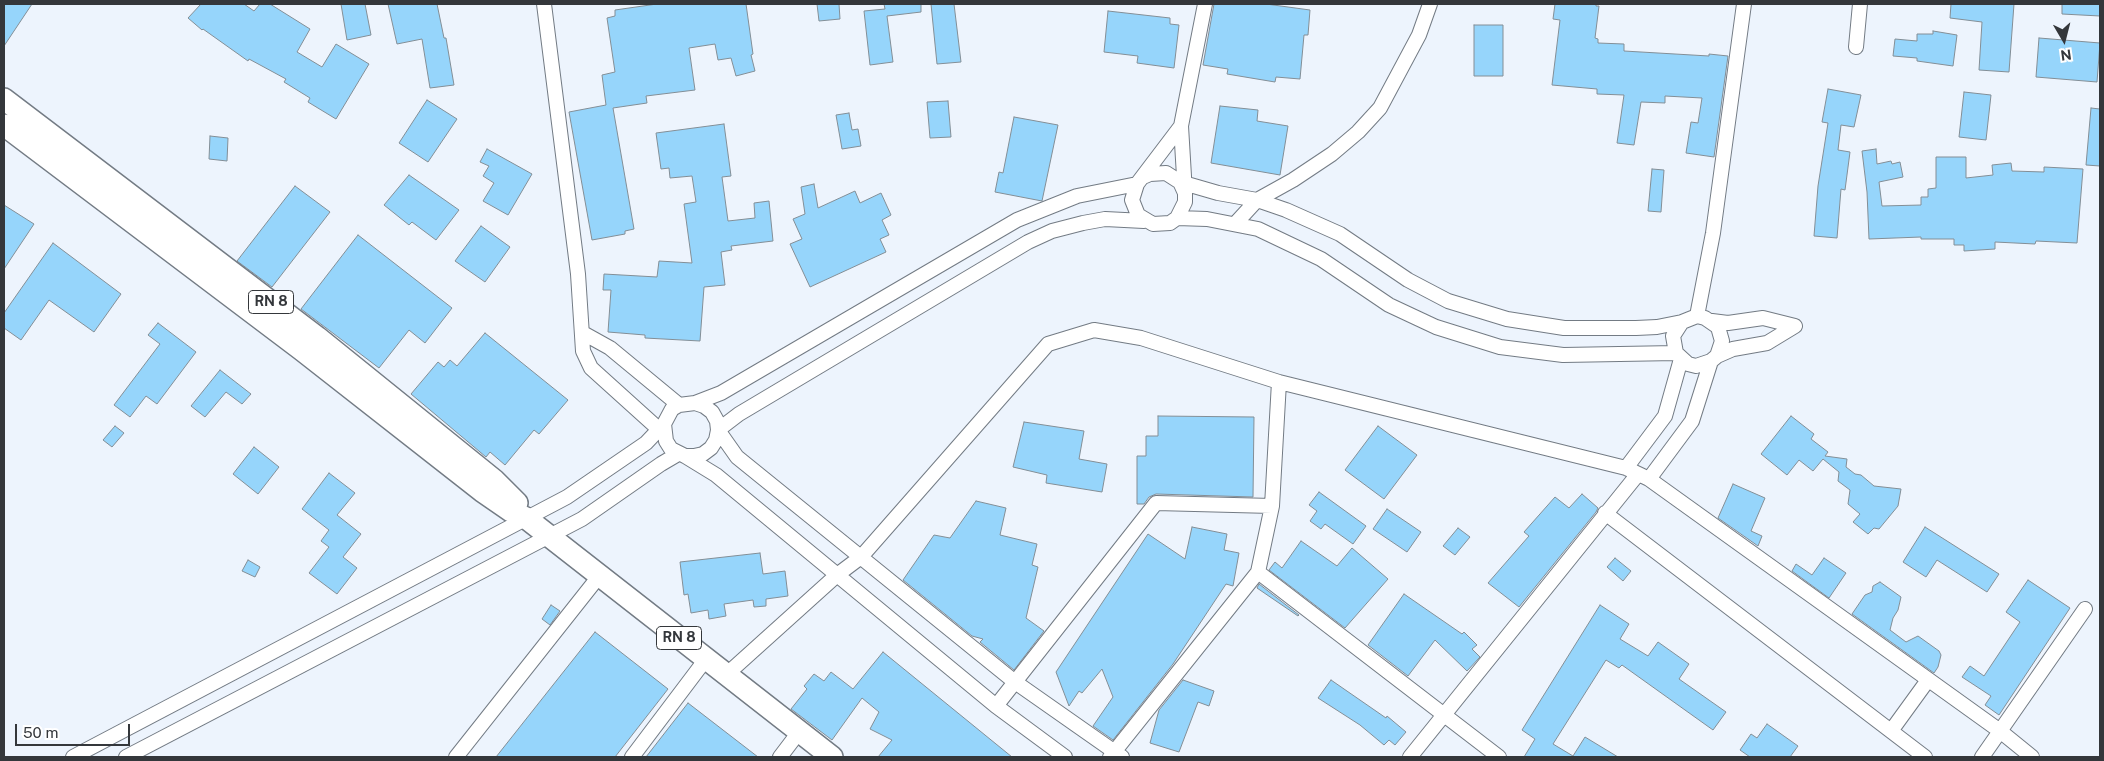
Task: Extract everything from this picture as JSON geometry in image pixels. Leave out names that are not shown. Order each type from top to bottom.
[{"type":"main road","name":"RN 8","points":[[6,113],[302,350],[482,491],[511,511],[526,518],[832,757]]},
{"type":"street","points":[[544,4],[578,274],[583,351],[591,368],[662,428],[666,441],[682,455],[716,475],[996,706],[1065,757]]},
{"type":"street","points":[[718,430],[739,414],[1028,242],[1052,231],[1105,219],[1144,221],[1161,225],[1170,223],[1177,218],[1182,211],[1181,126],[1205,4]]},
{"type":"street","points":[[1235,224],[1257,200],[1293,180],[1332,154],[1358,132],[1380,108],[1419,35],[1430,4]]},
{"type":"street","points":[[1697,316],[1714,233],[1744,4]]},
{"type":"street","points":[[1856,47],[1860,4]]},
{"type":"street","points":[[1144,221],[1134,208],[1132,200],[1140,180],[1181,126]]},
{"type":"street","points":[[73,757],[567,497],[646,443],[662,428],[672,410],[679,405],[695,403],[721,393],[1017,220],[1042,208],[1077,196],[1140,180],[1150,174],[1166,173],[1183,187],[1257,200],[1286,210],[1340,234],[1408,280],[1448,301],[1507,319],[1564,328],[1636,328],[1657,327],[1682,322],[1697,316],[1712,321],[1728,323],[1763,318],[1795,326],[1767,343],[1733,349],[1696,366],[1678,356],[1563,355],[1500,347],[1436,327],[1389,304],[1321,258],[1258,229],[1207,219],[1177,218]]},
{"type":"street","points":[[1410,757],[1605,513],[1638,474],[1692,421],[1722,342],[1718,327],[1712,321]]},
{"type":"street","points":[[1638,474],[1665,416],[1678,356],[1673,336],[1682,322]]},
{"type":"street","points":[[726,675],[838,575],[861,557],[1048,344],[1094,330],[1141,338],[1279,382],[1638,474],[2000,731],[2032,757]]},
{"type":"street","points":[[583,332],[610,348],[679,405]]},
{"type":"street","points":[[718,430],[737,457],[1015,682],[1115,755],[1258,572],[1272,506],[1279,382]]},
{"type":"street","points":[[126,757],[582,519],[661,464],[682,455],[694,456],[703,454],[716,440],[717,421],[712,412],[704,406],[695,403]]},
{"type":"street","points":[[996,706],[1156,503],[1272,506]]},
{"type":"street","points":[[1605,513],[1925,757]]},
{"type":"street","points":[[1258,572],[1499,757]]},
{"type":"street","points":[[456,757],[600,575]]},
{"type":"street","points":[[1982,757],[2086,609]]},
{"type":"street","points":[[632,757],[706,659]]},
{"type":"street","points":[[1891,731],[1928,680]]},
{"type":"street","points":[[782,756],[798,732]]},
{"type":"building","points":[[4,4],[32,4],[4,46]]},
{"type":"building","points":[[201,4],[244,4],[254,11],[260,4],[270,4],[310,29],[297,52],[322,67],[336,44],[369,64],[336,119],[308,102],[310,98],[284,82],[286,79],[249,59],[248,61],[202,30],[188,18]]},
{"type":"building","points":[[341,4],[365,4],[371,35],[347,40]]},
{"type":"building","points":[[388,4],[437,4],[444,38],[446,38],[454,85],[430,88],[422,39],[397,44]]},
{"type":"building","points":[[657,4],[746,4],[753,54],[751,55],[755,71],[736,76],[731,58],[718,60],[715,44],[689,48],[695,90],[646,96],[647,103],[613,108],[634,229],[625,231],[625,234],[592,240],[569,112],[606,105],[602,75],[615,72],[607,18],[615,16],[615,10]]},
{"type":"building","points":[[817,4],[839,4],[840,19],[819,21]]},
{"type":"building","points":[[884,4],[921,4],[921,12],[887,16],[893,62],[870,65],[864,11],[885,9]]},
{"type":"building","points":[[931,4],[954,4],[961,62],[937,64]]},
{"type":"building","points":[[1214,4],[1266,4],[1310,10],[1308,35],[1304,35],[1300,79],[1276,77],[1275,82],[1227,74],[1228,69],[1203,65]]},
{"type":"building","points":[[1555,4],[1596,4],[1596,6],[1599,6],[1595,38],[1598,39],[1598,43],[1624,44],[1624,51],[1728,56],[1714,157],[1686,153],[1691,122],[1698,123],[1702,98],[1665,96],[1665,103],[1641,102],[1634,145],[1617,143],[1624,95],[1597,94],[1597,89],[1552,85],[1560,20],[1553,19]]},
{"type":"building","points":[[1951,4],[2014,4],[2009,72],[1979,70],[1982,22],[1950,18]]},
{"type":"building","points":[[2062,4],[2100,4],[2100,16],[2062,14]]},
{"type":"building","points":[[1108,11],[1170,18],[1170,24],[1179,25],[1174,68],[1137,63],[1138,56],[1104,52]]},
{"type":"building","points":[[1474,25],[1503,25],[1503,76],[1474,76]]},
{"type":"building","points":[[1933,31],[1957,35],[1953,66],[1917,61],[1917,58],[1893,56],[1895,39],[1917,41],[1917,34],[1933,34]]},
{"type":"building","points":[[2039,38],[2100,43],[2097,82],[2036,77]]},
{"type":"building","points":[[1828,89],[1861,95],[1854,127],[1841,125],[1838,150],[1850,152],[1845,190],[1841,189],[1837,238],[1814,236],[1818,186],[1828,123],[1822,122]]},
{"type":"building","points":[[1964,92],[1991,95],[1986,140],[1959,137]]},
{"type":"building","points":[[427,100],[457,119],[428,162],[399,143]]},
{"type":"building","points":[[948,101],[951,137],[930,138],[927,102]]},
{"type":"building","points":[[1220,106],[1258,110],[1257,121],[1288,126],[1280,175],[1211,163]]},
{"type":"building","points":[[2091,108],[2100,109],[2100,166],[2086,165]]},
{"type":"building","points":[[849,113],[852,130],[858,129],[861,146],[842,149],[836,115]]},
{"type":"building","points":[[1014,117],[1058,125],[1042,201],[995,192],[999,172],[1003,173]]},
{"type":"building","points":[[724,124],[731,176],[722,177],[728,221],[755,218],[754,203],[769,201],[773,241],[731,246],[732,250],[721,252],[725,285],[704,287],[700,341],[645,338],[645,335],[608,332],[611,290],[603,290],[604,274],[657,277],[659,261],[692,263],[684,204],[696,202],[692,176],[670,178],[669,168],[661,169],[656,133]]},
{"type":"building","points":[[210,136],[228,138],[227,161],[209,159]]},
{"type":"building","points":[[487,149],[532,174],[508,215],[483,201],[494,183],[483,176],[489,166],[480,162]]},
{"type":"building","points":[[1876,149],[1877,164],[1891,161],[1892,164],[1900,162],[1903,177],[1879,182],[1882,206],[1921,205],[1921,197],[1928,197],[1928,189],[1936,188],[1936,157],[1966,157],[1966,178],[1993,175],[1992,165],[2011,163],[2012,171],[2044,172],[2044,167],[2083,169],[2077,243],[2036,241],[2035,244],[1995,242],[1995,249],[1964,251],[1964,245],[1954,245],[1954,239],[1921,239],[1921,237],[1869,239],[1867,192],[1862,151]]},
{"type":"building","points":[[1652,169],[1664,170],[1661,212],[1648,211]]},
{"type":"building","points":[[409,175],[459,210],[436,240],[412,222],[409,225],[384,205]]},
{"type":"building","points":[[814,184],[818,208],[855,191],[860,203],[881,193],[891,215],[882,220],[889,235],[880,239],[886,252],[810,287],[790,244],[802,239],[793,219],[805,214],[801,187]]},
{"type":"building","points":[[295,186],[330,212],[272,287],[237,261]]},
{"type":"building","points":[[4,205],[34,224],[4,269]]},
{"type":"building","points":[[481,226],[510,247],[485,282],[455,261]]},
{"type":"building","points":[[358,235],[452,308],[425,343],[409,330],[379,368],[301,309]]},
{"type":"building","points":[[53,243],[121,294],[94,332],[49,300],[21,340],[4,328],[4,313]]},
{"type":"building","points":[[158,323],[196,352],[157,404],[146,396],[130,417],[114,405],[160,344],[148,335]]},
{"type":"building","points":[[485,333],[568,400],[539,434],[534,430],[505,465],[490,452],[486,457],[411,394],[438,362],[444,367],[450,360],[457,366]]},
{"type":"building","points":[[220,370],[251,394],[242,404],[226,392],[205,417],[191,406]]},
{"type":"building","points":[[1158,416],[1254,417],[1253,497],[1156,494],[1149,497],[1144,504],[1137,504],[1137,456],[1146,456],[1146,436],[1158,436]]},
{"type":"building","points":[[1791,416],[1814,434],[1811,439],[1828,452],[1825,456],[1847,459],[1846,467],[1855,474],[1861,475],[1874,486],[1901,489],[1898,506],[1879,529],[1874,528],[1868,534],[1853,522],[1860,514],[1848,504],[1850,490],[1838,481],[1839,472],[1823,459],[1813,471],[1799,460],[1787,475],[1761,454]]},
{"type":"building","points":[[1024,422],[1084,431],[1079,459],[1107,464],[1102,492],[1046,483],[1047,475],[1013,467]]},
{"type":"building","points":[[115,426],[124,433],[112,447],[103,440]]},
{"type":"building","points":[[1378,426],[1417,455],[1384,499],[1345,470]]},
{"type":"building","points":[[254,447],[279,467],[258,494],[233,474]]},
{"type":"building","points":[[329,473],[355,493],[337,515],[361,534],[343,557],[357,568],[337,594],[309,573],[329,547],[321,541],[329,530],[302,509]]},
{"type":"building","points":[[1733,484],[1765,498],[1751,531],[1762,536],[1758,546],[1718,518]]},
{"type":"building","points":[[1319,492],[1366,526],[1353,544],[1325,524],[1321,529],[1310,521],[1317,511],[1309,505]]},
{"type":"building","points":[[1582,494],[1598,508],[1596,512],[1519,607],[1488,583],[1529,536],[1524,532],[1555,497],[1569,508]]},
{"type":"building","points":[[976,501],[1006,508],[1000,535],[1037,544],[1032,565],[1038,567],[1026,618],[1044,631],[1014,670],[980,642],[983,639],[972,636],[903,580],[934,535],[950,538]]},
{"type":"building","points":[[1387,509],[1421,532],[1407,552],[1373,529]]},
{"type":"building","points":[[1192,527],[1227,534],[1224,550],[1239,553],[1233,586],[1226,584],[1173,664],[1113,740],[1093,726],[1113,697],[1102,669],[1082,693],[1079,691],[1069,706],[1056,672],[1148,534],[1185,559]]},
{"type":"building","points":[[1925,527],[1999,574],[1987,592],[1937,560],[1926,577],[1903,562]]},
{"type":"building","points":[[1458,528],[1470,537],[1455,555],[1443,546]]},
{"type":"building","points":[[1301,541],[1337,566],[1352,548],[1388,579],[1345,628],[1269,570],[1275,562],[1282,568]]},
{"type":"building","points":[[760,553],[763,574],[785,571],[788,596],[766,599],[766,606],[754,607],[753,600],[724,604],[726,616],[709,619],[708,610],[691,613],[688,594],[684,595],[680,562]]},
{"type":"building","points":[[1615,558],[1631,571],[1623,581],[1607,567]]},
{"type":"building","points":[[1824,558],[1846,573],[1829,598],[1792,571],[1796,564],[1812,575]]},
{"type":"building","points":[[248,560],[260,567],[255,577],[242,571]]},
{"type":"building","points":[[2028,580],[2070,608],[1999,715],[1985,705],[1991,696],[1962,677],[1970,666],[1984,676],[2020,622],[2006,612]]},
{"type":"building","points":[[1880,582],[1901,597],[1890,630],[1906,642],[1918,636],[1939,651],[1941,655],[1938,667],[1934,673],[1852,614],[1865,595],[1872,592],[1873,586]]},
{"type":"building","points":[[1259,584],[1299,615],[1257,588]]},
{"type":"building","points":[[1404,594],[1462,634],[1464,632],[1477,645],[1472,649],[1480,657],[1467,671],[1435,640],[1408,676],[1368,645]]},
{"type":"building","points":[[551,605],[560,611],[550,625],[542,619]]},
{"type":"building","points":[[1600,605],[1629,624],[1620,639],[1648,656],[1658,642],[1689,664],[1679,679],[1726,712],[1713,730],[1622,665],[1619,668],[1606,660],[1553,744],[1573,756],[1585,737],[1618,757],[1524,757],[1535,739],[1522,730]]},
{"type":"building","points":[[595,632],[668,689],[615,757],[496,757]]},
{"type":"building","points":[[883,652],[1012,757],[878,757],[892,740],[870,729],[879,712],[862,698],[832,740],[791,709],[807,689],[804,686],[814,674],[824,681],[831,672],[853,689]]},
{"type":"building","points":[[1183,680],[1214,691],[1209,706],[1198,702],[1179,752],[1150,743],[1159,710]]},
{"type":"building","points":[[1331,680],[1386,718],[1387,716],[1406,732],[1395,745],[1389,740],[1384,745],[1360,725],[1318,698]]},
{"type":"building","points":[[688,703],[758,757],[646,757]]},
{"type":"building","points":[[1767,724],[1798,746],[1790,757],[1750,757],[1740,750],[1751,734],[1757,738]]}]
